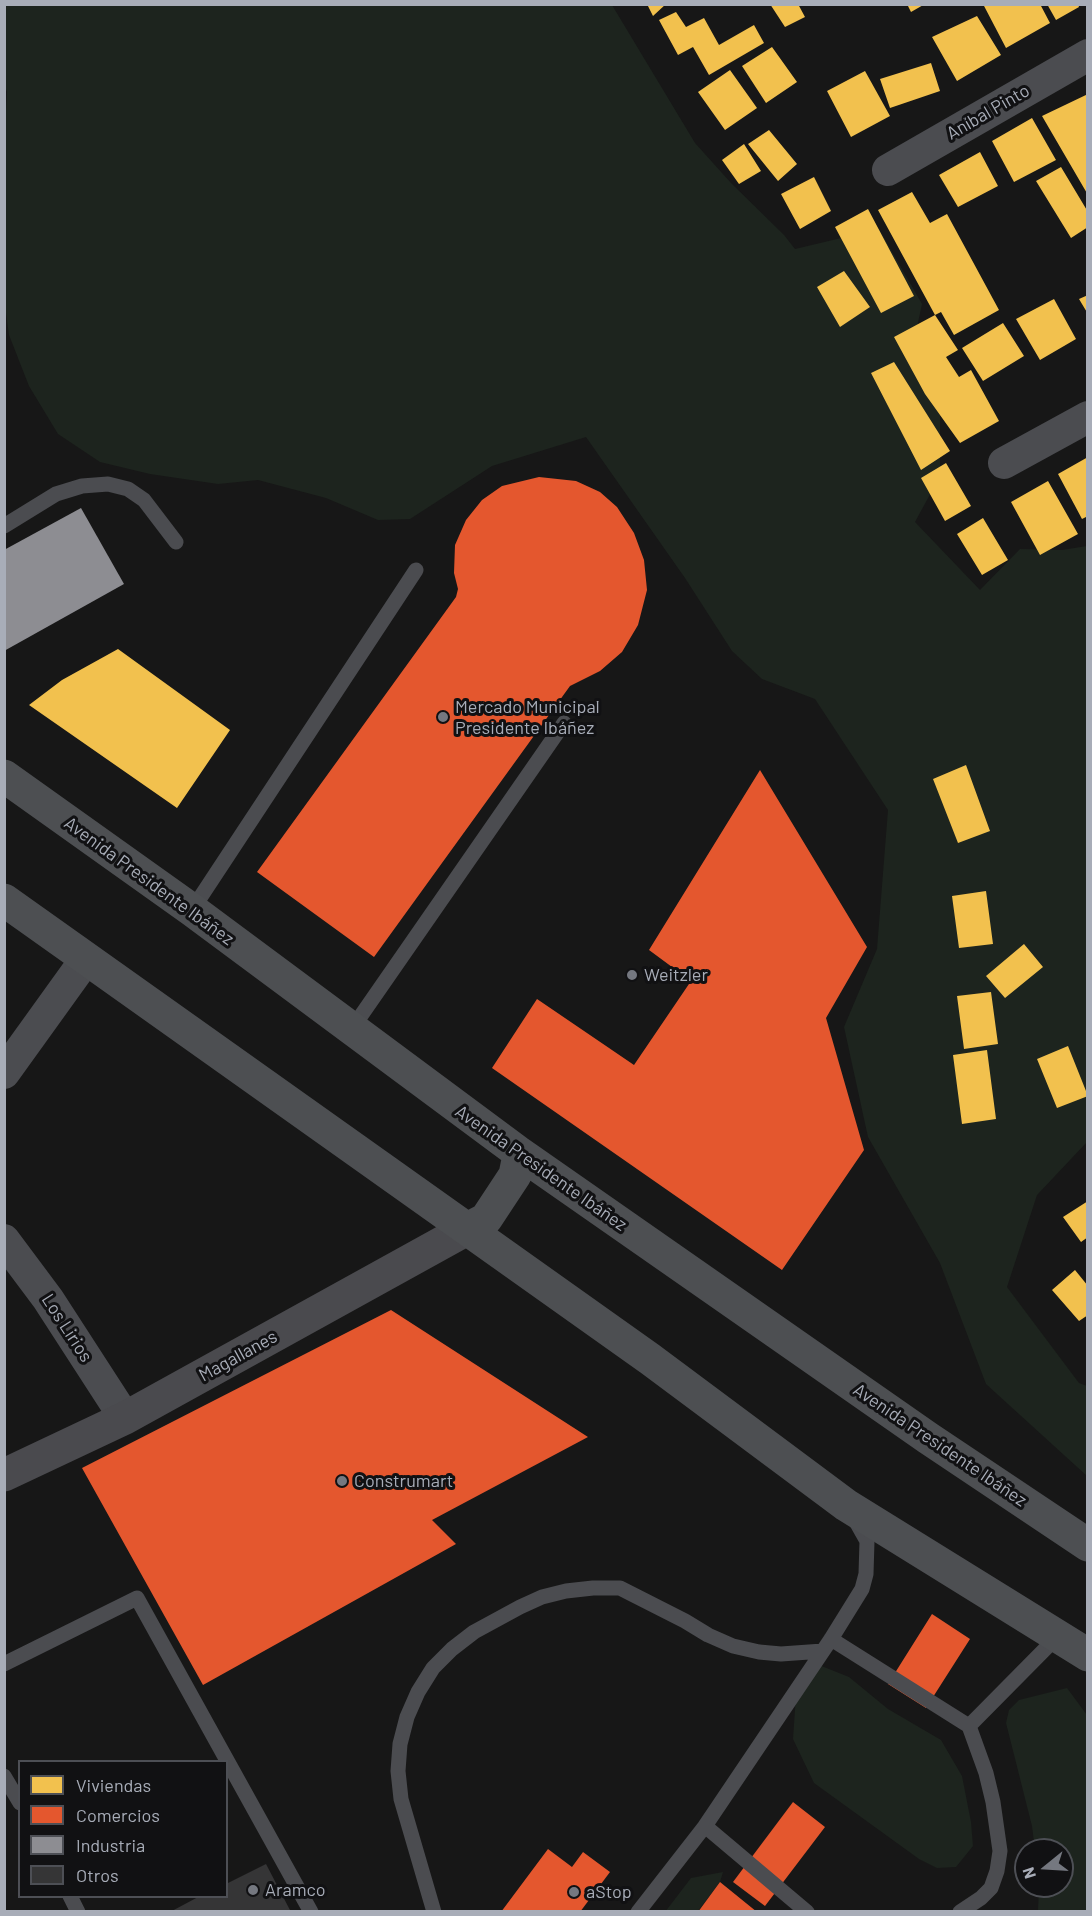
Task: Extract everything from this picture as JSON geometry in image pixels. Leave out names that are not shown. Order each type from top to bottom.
[{"type":"main road","name":"Avenida Presidente Ibáñez","points":[[4,776],[192,910],[518,1152],[928,1438],[1088,1545]]},
{"type":"main road","points":[[4,900],[650,1359],[846,1505],[1088,1655]]},
{"type":"main road","points":[[467,1229],[486,1219],[515,1175],[518,1152]]},
{"type":"street","name":"Aníbal Pinto","points":[[888,170],[1088,55]]},
{"type":"street","points":[[1004,463],[1088,417]]},
{"type":"street","points":[[4,1072],[86,958]]},
{"type":"street","name":"Magallanes","points":[[4,1475],[125,1418],[467,1229]]},
{"type":"street","name":"Los Lirios","points":[[4,1240],[48,1299],[125,1418]]},
{"type":"lane","points":[[4,526],[56,494],[82,486],[108,484],[128,489],[144,500],[176,542]]},
{"type":"lane","points":[[192,910],[416,570]]},
{"type":"lane","points":[[351,1030],[564,723]]},
{"type":"lane","points":[[638,1911],[705,1826],[862,1589],[866,1574],[867,1541],[846,1505]]},
{"type":"lane","points":[[434,1911],[401,1799],[398,1771],[400,1744],[418,1692],[433,1668],[452,1648],[474,1632],[542,1597],[593,1588],[620,1588],[733,1646],[781,1654],[827,1645],[969,1726],[986,1773],[993,1802],[999,1851],[997,1871],[991,1887],[981,1898],[960,1911]]},
{"type":"lane","points":[[4,1664],[137,1598],[227,1760]]},
{"type":"lane","points":[[969,1726],[1058,1636]]},
{"type":"lane","points":[[228,1762],[311,1911]]},
{"type":"lane","points":[[4,1776],[18,1800]]},
{"type":"lane","points":[[705,1826],[807,1911]]},
{"type":"shaded area","points":[[4,5],[612,5],[695,143],[795,249],[879,229],[922,304],[909,364],[940,415],[940,476],[915,522],[980,590],[1020,549],[1062,550],[1087,546],[1087,1142],[1037,1195],[1007,1287],[1079,1383],[1087,1386],[1087,1476],[986,1384],[940,1263],[868,1137],[844,1027],[877,949],[888,810],[815,699],[762,679],[732,651],[685,578],[586,437],[492,466],[410,519],[378,520],[326,498],[258,480],[218,484],[150,474],[100,462],[58,434],[29,386],[9,335],[5,306],[4,145],[7,92],[4,84]]},
{"type":"shaded area","points":[[819,1665],[849,1677],[888,1709],[941,1740],[962,1776],[971,1822],[973,1846],[956,1867],[937,1868],[919,1859],[814,1783],[793,1739],[796,1695]]},
{"type":"shaded area","points":[[1067,1688],[1087,1715],[1087,1911],[1038,1911],[1039,1898],[1074,1898],[1074,1838],[1034,1838],[1006,1723],[1009,1710],[1019,1700]]},
{"type":"shaded area","points":[[723,1872],[720,1882],[698,1911],[665,1912],[691,1878]]},
{"type":"building: Viviendas","points":[[647,4],[666,4],[653,16]]},
{"type":"building: Viviendas","points":[[770,4],[798,4],[805,17],[785,27]]},
{"type":"building: Viviendas","points":[[907,4],[925,4],[911,12]]},
{"type":"building: Viviendas","points":[[983,4],[1040,4],[1050,23],[1006,48]]},
{"type":"building: Viviendas","points":[[1047,4],[1078,4],[1079,7],[1056,20]]},
{"type":"building: Viviendas","points":[[676,12],[686,27],[704,18],[719,45],[754,25],[764,43],[709,75],[693,47],[678,55],[659,20]]},
{"type":"building: Viviendas","points":[[977,16],[1001,55],[957,81],[932,37]]},
{"type":"building: Viviendas","points":[[772,47],[797,82],[766,103],[742,66]]},
{"type":"building: Viviendas","points":[[931,63],[940,91],[890,108],[880,79]]},
{"type":"building: Viviendas","points":[[730,70],[757,108],[725,130],[698,92]]},
{"type":"building: Viviendas","points":[[865,71],[890,116],[851,137],[827,91]]},
{"type":"building: Viviendas","points":[[1088,94],[1088,195],[1042,116]]},
{"type":"building: Viviendas","points":[[1032,118],[1056,160],[1014,182],[992,141]]},
{"type":"building: Viviendas","points":[[769,130],[797,164],[778,181],[748,144]]},
{"type":"building: Viviendas","points":[[744,144],[761,171],[739,184],[722,160]]},
{"type":"building: Viviendas","points":[[980,152],[998,186],[958,207],[939,175]]},
{"type":"building: Viviendas","points":[[1061,167],[1088,212],[1088,227],[1071,238],[1036,181]]},
{"type":"building: Viviendas","points":[[814,177],[831,211],[800,229],[781,194]]},
{"type":"building: Viviendas","points":[[912,192],[930,223],[947,214],[999,310],[954,335],[941,312],[935,315],[878,210]]},
{"type":"building: Viviendas","points":[[868,209],[914,296],[881,313],[835,227]]},
{"type":"building: Viviendas","points":[[844,271],[870,307],[840,327],[817,287]]},
{"type":"building: Viviendas","points":[[1088,295],[1088,314],[1079,299]]},
{"type":"building: Viviendas","points":[[1054,299],[1076,339],[1040,360],[1016,319]]},
{"type":"building: Viviendas","points":[[935,315],[958,350],[946,357],[959,377],[971,370],[999,421],[960,443],[925,394],[894,337]]},
{"type":"building: Viviendas","points":[[1003,323],[1024,356],[983,381],[962,348]]},
{"type":"building: Viviendas","points":[[894,362],[950,451],[921,470],[871,373]]},
{"type":"building: Viviendas","points":[[1088,457],[1088,516],[1082,519],[1058,474]]},
{"type":"building: Viviendas","points":[[946,463],[971,506],[945,521],[921,478]]},
{"type":"building: Viviendas","points":[[1048,481],[1078,534],[1040,555],[1011,502]]},
{"type":"building: Viviendas","points":[[983,518],[1008,560],[982,575],[957,534]]},
{"type":"building: Viviendas","points":[[118,649],[230,730],[177,808],[29,705],[62,680]]},
{"type":"building: Viviendas","points":[[966,765],[990,831],[958,843],[933,779]]},
{"type":"building: Viviendas","points":[[986,891],[993,944],[959,948],[952,896]]},
{"type":"building: Viviendas","points":[[1024,944],[1043,967],[1005,998],[986,976]]},
{"type":"building: Viviendas","points":[[991,992],[998,1044],[964,1049],[957,996]]},
{"type":"building: Viviendas","points":[[1068,1046],[1088,1096],[1057,1108],[1037,1059]]},
{"type":"building: Viviendas","points":[[987,1050],[996,1119],[962,1124],[953,1055]]},
{"type":"building: Viviendas","points":[[1088,1201],[1088,1237],[1081,1242],[1063,1217]]},
{"type":"building: Viviendas","points":[[1075,1270],[1088,1286],[1088,1315],[1079,1321],[1052,1290]]},
{"type":"building: Comercios","points":[[539,477],[576,481],[600,492],[617,507],[634,533],[644,560],[647,590],[638,625],[622,652],[600,671],[570,686],[374,957],[257,872],[456,597],[458,589],[454,573],[455,545],[466,520],[482,500],[502,486]]},
{"type":"building: Comercios","points":[[760,770],[867,947],[826,1018],[864,1150],[782,1270],[492,1068],[537,999],[634,1065],[691,981],[649,950]]},
{"type":"building: Comercios","points":[[391,1310],[588,1437],[432,1520],[456,1544],[203,1685],[82,1468]]},
{"type":"building: Comercios","points":[[932,1614],[970,1639],[926,1708],[888,1684]]},
{"type":"building: Comercios","points":[[793,1802],[825,1827],[765,1906],[733,1882]]},
{"type":"building: Comercios","points":[[548,1849],[572,1867],[583,1852],[610,1872],[580,1912],[501,1912]]},
{"type":"building: Comercios","points":[[720,1882],[757,1912],[698,1912]]},
{"type":"building: Industria","points":[[81,508],[124,584],[4,651],[4,550]]},
{"type":"building: Otros","name":"Aramco","points":[[266,1864],[291,1912],[170,1912],[196,1898],[228,1898],[228,1883]]},
{"type":"place","name":"Mercado Municipal Presidente Ibáñez","points":[[443,717]]},
{"type":"place","name":"Weitzler","points":[[632,975]]},
{"type":"place","name":"Construmart","points":[[342,1481]]},
{"type":"place","name":"Aramco","points":[[253,1890]]},
{"type":"place","name":"aStop","points":[[574,1892]]}]
